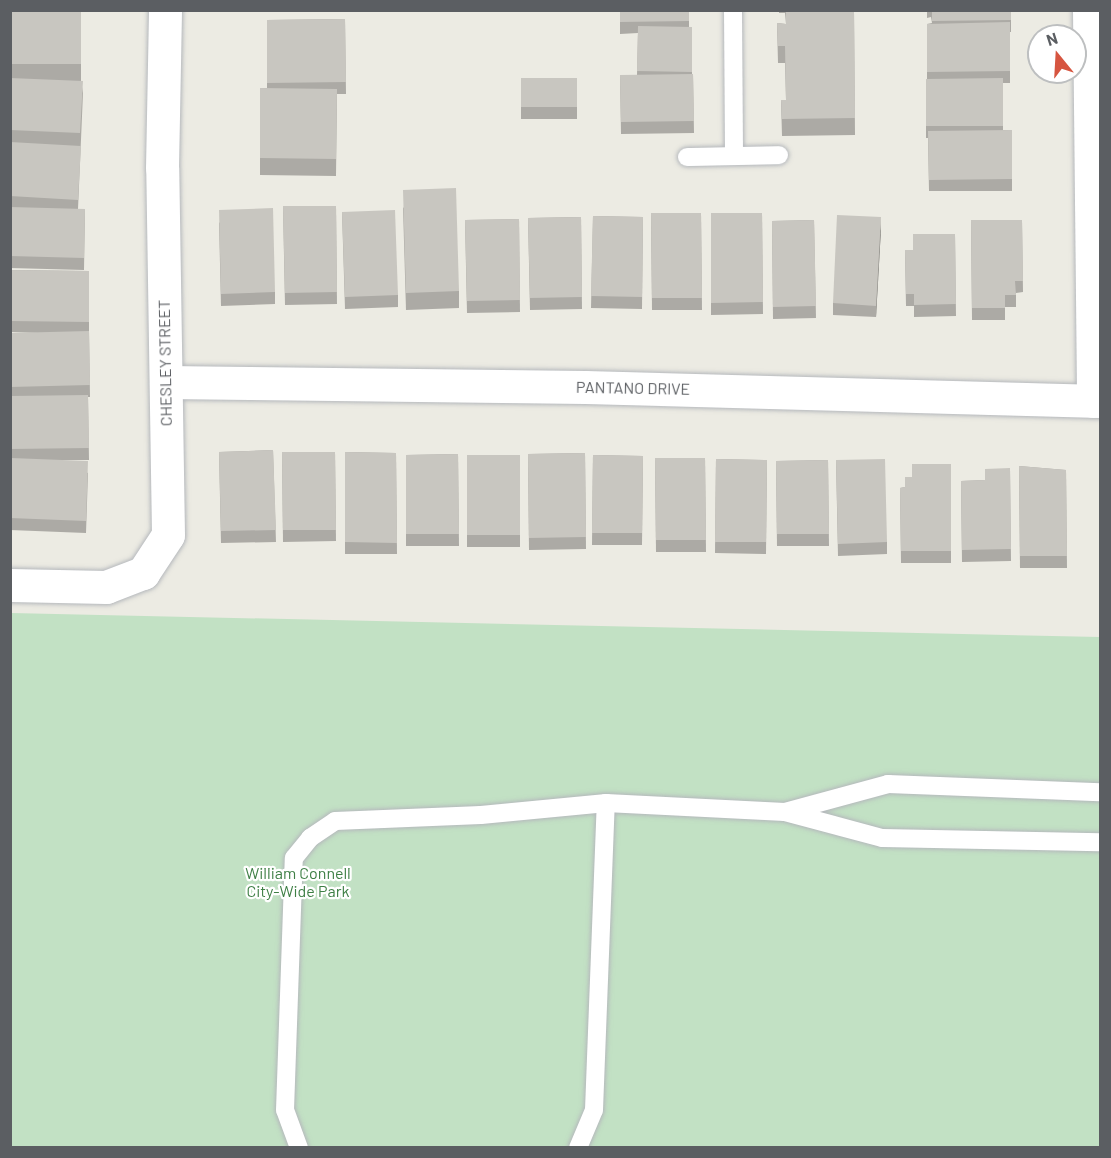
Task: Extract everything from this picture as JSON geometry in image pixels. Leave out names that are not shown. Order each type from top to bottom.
[{"type":"street","name":"CHESLEY STREET","points":[[10,585],[106,587],[143,573],[156,557],[168,535],[162,168],[165,10]]},
{"type":"street","points":[[1089,10],[1097,401]]},
{"type":"street","name":"PANTANO DRIVE","points":[[166,382],[585,387],[1097,401]]},
{"type":"lane","points":[[733,10],[734,155]]},
{"type":"lane","points":[[687,157],[779,155]]},
{"type":"lane","points":[[785,812],[888,784],[1101,792]]},
{"type":"lane","points":[[578,1148],[594,1110],[606,803]]},
{"type":"lane","points":[[299,1148],[285,1110],[294,858],[309,838],[335,821],[481,815],[606,803],[785,812],[882,838],[1101,842]]},
{"type":"green space","name":"William Connell City-Wide Park","points":[[11,613],[1100,637],[1100,1147],[11,1147]]},
{"type":"building","points":[[10,10],[81,10],[81,64],[10,64]]},
{"type":"building","points":[[620,10],[689,10],[689,21],[620,22]]},
{"type":"building","points":[[786,10],[854,10],[855,118],[782,119],[781,100],[786,100],[785,46],[778,46],[777,23],[786,24]]},
{"type":"building","points":[[932,10],[1011,10],[1011,20],[932,21]]},
{"type":"building","points":[[345,19],[346,82],[267,83],[267,20]]},
{"type":"building","points":[[1010,22],[1010,71],[927,72],[927,24]]},
{"type":"building","points":[[638,26],[692,27],[692,72],[637,71]]},
{"type":"building","points":[[693,74],[694,121],[621,122],[620,75]]},
{"type":"building","points":[[10,78],[83,81],[80,133],[10,130]]},
{"type":"building","points":[[521,78],[577,78],[577,107],[521,107]]},
{"type":"building","points":[[1003,78],[1003,126],[926,126],[926,79]]},
{"type":"building","points":[[260,88],[337,89],[336,159],[260,158]]},
{"type":"building","points":[[1012,130],[1012,179],[929,180],[928,131]]},
{"type":"building","points":[[10,142],[81,146],[78,200],[10,196]]},
{"type":"building","points":[[456,188],[459,291],[406,293],[403,190]]},
{"type":"building","points":[[283,206],[336,206],[337,292],[285,293]]},
{"type":"building","points":[[10,207],[85,209],[84,258],[10,256]]},
{"type":"building","points":[[273,208],[275,292],[221,294],[219,210]]},
{"type":"building","points":[[395,210],[398,295],[345,297],[342,212]]},
{"type":"building","points":[[651,213],[701,213],[702,298],[652,298]]},
{"type":"building","points":[[711,213],[762,213],[763,302],[711,303]]},
{"type":"building","points":[[837,215],[881,217],[876,306],[833,303]]},
{"type":"building","points":[[593,216],[643,217],[642,297],[591,296]]},
{"type":"building","points":[[581,217],[582,297],[530,298],[528,218]]},
{"type":"building","points":[[519,219],[520,300],[467,301],[465,220]]},
{"type":"building","points":[[814,220],[816,306],[773,307],[772,221]]},
{"type":"building","points":[[971,220],[1022,220],[1023,281],[1015,281],[1016,295],[1005,295],[1005,308],[972,308]]},
{"type":"building","points":[[913,234],[955,234],[956,304],[914,305],[914,294],[906,294],[905,250],[913,250]]},
{"type":"building","points":[[10,270],[89,271],[89,322],[10,321]]},
{"type":"building","points":[[89,331],[90,385],[10,387],[10,333]]},
{"type":"building","points":[[88,395],[89,448],[10,449],[10,396]]},
{"type":"building","points":[[273,450],[276,530],[221,531],[219,452]]},
{"type":"building","points":[[282,452],[335,452],[336,530],[283,530]]},
{"type":"building","points":[[345,452],[396,453],[397,543],[345,542]]},
{"type":"building","points":[[585,453],[586,537],[529,538],[528,454]]},
{"type":"building","points":[[458,454],[459,534],[406,534],[406,455]]},
{"type":"building","points":[[467,455],[520,455],[520,535],[467,535]]},
{"type":"building","points":[[593,455],[643,456],[642,533],[592,533]]},
{"type":"building","points":[[11,458],[88,461],[86,521],[10,518]]},
{"type":"building","points":[[655,458],[705,458],[706,540],[656,540]]},
{"type":"building","points":[[716,459],[767,460],[766,542],[715,542]]},
{"type":"building","points":[[885,459],[887,542],[838,544],[836,460]]},
{"type":"building","points":[[828,460],[829,534],[777,534],[776,461]]},
{"type":"building","points":[[912,464],[951,464],[951,551],[901,551],[900,488],[905,487],[905,477],[912,477]]},
{"type":"building","points":[[1019,466],[1066,470],[1067,556],[1020,556]]},
{"type":"building","points":[[1010,468],[1011,549],[962,550],[961,481],[985,480],[985,469]]}]
